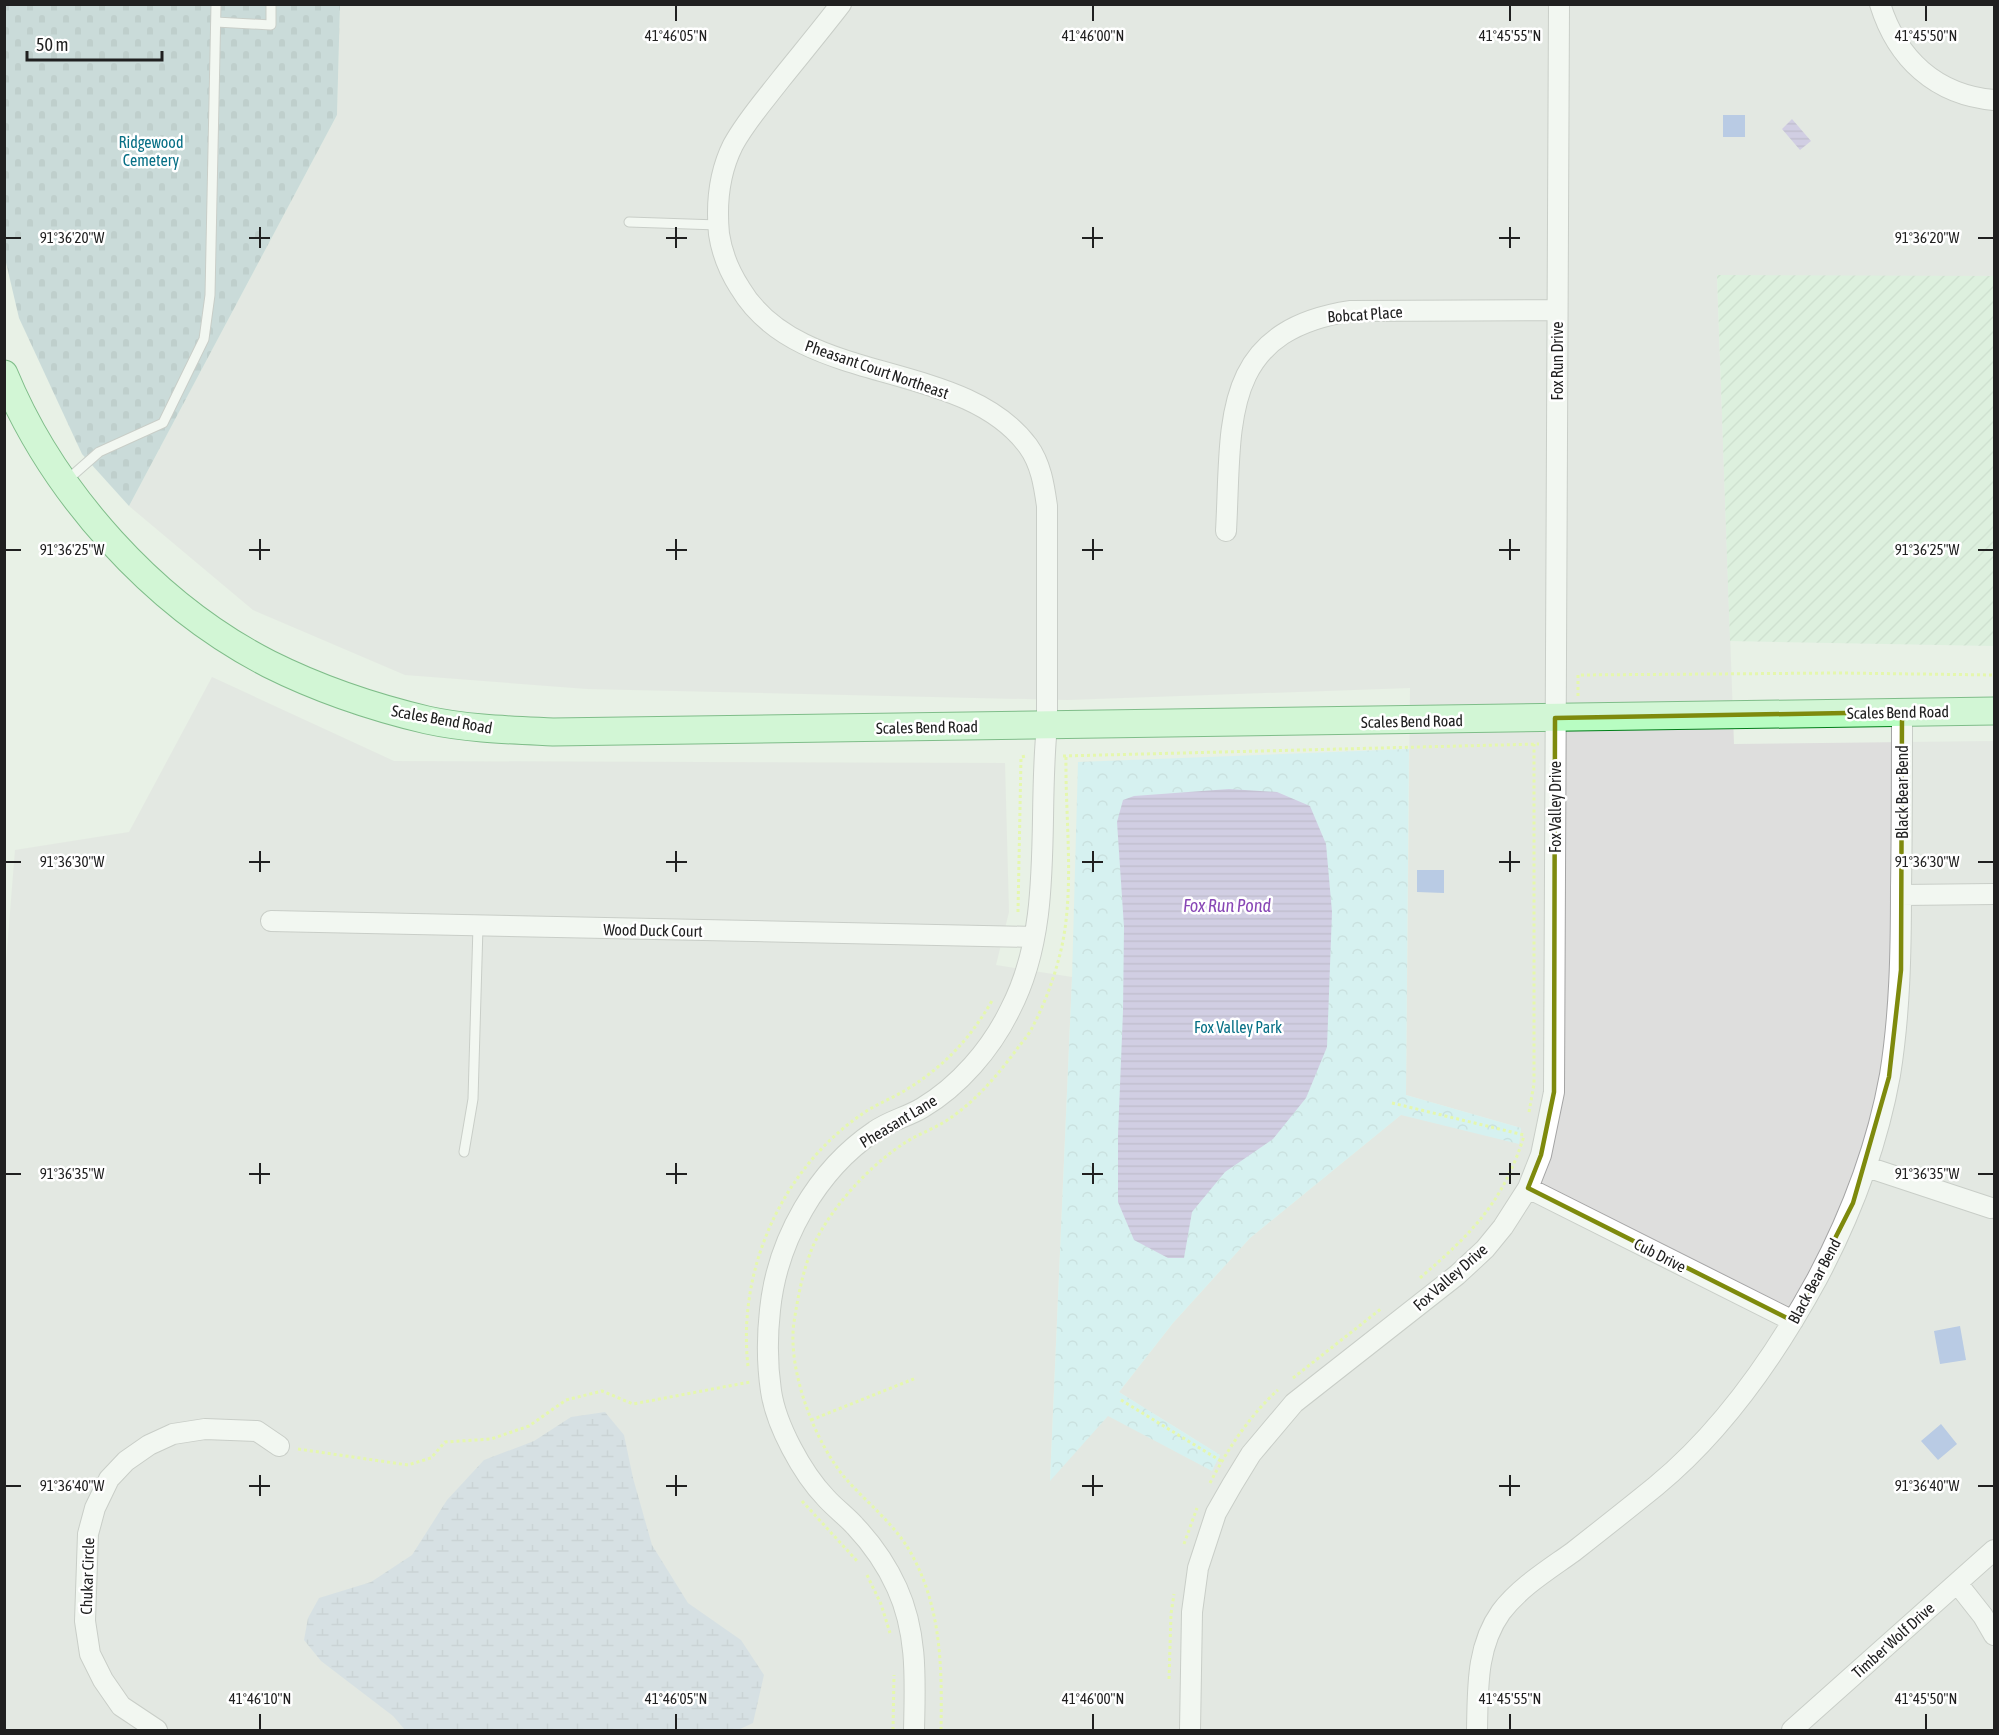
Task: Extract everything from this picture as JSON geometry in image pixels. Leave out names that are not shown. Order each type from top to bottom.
[{"type":"street","name":"Pheasant Court Northeast","points":[[841,4],[752,116],[733,145],[719,189],[718,225],[721,247],[730,273],[746,298],[778,330],[802,344],[828,354],[933,387],[968,401],[995,415],[1014,430],[1028,447],[1044,481],[1047,506],[1047,726]]},
{"type":"street","name":"Fox Run Drive","points":[[1545,719],[1557,310],[1559,4]]},
{"type":"street","points":[[1880,4],[1895,41],[1909,60],[1928,76],[1947,88],[1967,96],[1995,100]]},
{"type":"street","name":"Bobcat Place","points":[[1226,531],[1235,402],[1245,375],[1255,360],[1274,340],[1289,329],[1324,315],[1351,311],[1557,310]]},
{"type":"street","name":"Scales Bend Road","points":[[4,374],[40,446],[64,483],[115,544],[148,578],[187,611],[232,642],[268,663],[312,684],[372,706],[429,721],[486,729],[553,732],[1995,711]]},
{"type":"street","name":"Black Bear Bend","points":[[1478,1731],[1478,1674],[1485,1642],[1502,1612],[1529,1584],[1644,1496],[1695,1450],[1749,1387],[1793,1321],[1836,1241],[1867,1167],[1889,1077],[1901,970],[1902,712]]},
{"type":"street","name":"Fox Valley Drive","points":[[1190,1731],[1191,1612],[1198,1568],[1216,1513],[1251,1454],[1294,1403],[1457,1275],[1485,1249],[1503,1227],[1527,1188],[1541,1155],[1554,1092],[1545,719]]},
{"type":"street","name":"Pheasant Lane","points":[[914,1731],[916,1658],[908,1620],[897,1588],[879,1557],[857,1528],[824,1496],[800,1463],[784,1431],[771,1394],[767,1348],[770,1307],[779,1263],[799,1215],[824,1177],[848,1152],[878,1129],[921,1109],[948,1090],[969,1069],[993,1039],[1010,1011],[1026,976],[1040,898],[1047,726]]},
{"type":"street","points":[[1901,895],[1995,894]]},
{"type":"street","name":"Wood Duck Court","points":[[271,921],[1034,937]]},
{"type":"street","points":[[1867,1167],[1991,1208]]},
{"type":"street","name":"Cub Drive","points":[[1527,1188],[1793,1321]]},
{"type":"street","name":"Chukar Circle","points":[[155,1730],[121,1706],[103,1680],[90,1653],[85,1621],[87,1545],[95,1508],[110,1479],[126,1461],[149,1445],[173,1434],[205,1429],[257,1431],[279,1446]]},
{"type":"street","name":"Timber Wolf Drive","points":[[1792,1731],[1995,1550]]},
{"type":"street","points":[[1957,1583],[1995,1635]]},
{"type":"lane","points":[[64,483],[99,452],[164,423],[204,339],[210,295],[216,4]]},
{"type":"lane","points":[[216,22],[271,25],[271,4]]},
{"type":"lane","points":[[629,222],[718,225]]},
{"type":"lane","points":[[464,1152],[473,1099],[478,926]]},
{"type":"path","points":[[1528,1119],[1533,1084],[1545,719]]},
{"type":"path","points":[[1013,938],[1017,920],[1021,756]]},
{"type":"path","points":[[941,1731],[940,1641],[932,1604],[912,1554],[891,1526],[835,1466],[812,1420],[800,1390],[794,1326],[803,1276],[814,1245],[842,1200],[872,1169],[905,1143],[967,1106],[997,1076],[1032,1029],[1059,959],[1065,925],[1068,832],[1065,796],[1066,756]]},
{"type":"path","points":[[748,1369],[747,1315],[757,1260],[774,1219],[798,1178],[820,1151],[849,1124],[908,1089],[940,1066],[975,1028],[995,994]]},
{"type":"path","points":[[1392,1103],[1525,1133],[1519,1153],[1488,1212],[1466,1238],[1417,1281]]},
{"type":"path","points":[[1292,1379],[1390,1302]]},
{"type":"path","points":[[749,1375],[752,1392]]},
{"type":"path","points":[[812,1420],[916,1378]]},
{"type":"path","points":[[279,1446],[408,1465],[431,1458],[445,1442],[491,1439],[529,1426],[566,1400],[602,1391],[633,1404],[750,1382]]},
{"type":"path","points":[[1205,1491],[1221,1461],[1268,1399],[1284,1386]]},
{"type":"path","points":[[1121,1400],[1221,1461]]},
{"type":"path","points":[[797,1494],[817,1519],[852,1554],[866,1574],[881,1604],[891,1640]]},
{"type":"path","points":[[1182,1549],[1200,1501]]},
{"type":"path","points":[[1169,1679],[1174,1593]]},
{"type":"path","points":[[893,1731],[894,1666]]},
{"type":"highlighted area","points":[[1902,712],[1901,970],[1889,1077],[1853,1203],[1793,1321],[1528,1188],[1541,1155],[1554,1092],[1555,718]]},
{"type":"shaded area","points":[[340,5],[1994,5],[1994,276],[1717,276],[1734,744],[1994,741],[1994,1730],[5,1730],[4,987],[15,850],[129,832],[212,677],[394,761],[1005,763],[1009,912],[996,965],[1072,977],[1050,1480],[1108,1415],[1211,1470],[1220,1455],[1119,1392],[1173,1323],[1250,1238],[1402,1114],[1519,1143],[1521,1128],[1406,1095],[1410,688],[1067,700],[587,689],[405,675],[253,610],[129,506],[337,115]]},
{"type":"shaded area","points":[[1723,115],[1745,115],[1745,137],[1723,137]]},
{"type":"shaded area","points":[[1417,870],[1444,870],[1444,893],[1417,892]]},
{"type":"shaded area","points":[[1960,1326],[1966,1360],[1940,1364],[1934,1331]]},
{"type":"shaded area","points":[[1941,1424],[1957,1444],[1938,1460],[1921,1441]]},
{"type":"green space","name":"Ridgewood Cemetery","points":[[4,5],[340,5],[337,115],[129,506],[82,454],[19,318],[4,254]]},
{"type":"green space","points":[[1717,275],[1994,276],[1994,646],[1730,641]]},
{"type":"green space","name":"Fox Valley Park","points":[[1409,749],[1406,1095],[1521,1128],[1519,1144],[1401,1115],[1250,1238],[1173,1323],[1119,1392],[1220,1455],[1212,1471],[1108,1416],[1050,1481],[1072,978],[1078,762]]},
{"type":"green space","points":[[605,1412],[624,1435],[633,1478],[652,1545],[688,1603],[741,1640],[764,1675],[753,1723],[738,1730],[405,1730],[393,1716],[321,1661],[304,1640],[308,1618],[319,1598],[371,1582],[412,1555],[447,1500],[484,1460],[534,1441],[571,1417]]},
{"type":"water","points":[[1792,119],[1811,141],[1800,150],[1782,129]]},
{"type":"water","name":"Fox Run Pond","points":[[1229,789],[1277,792],[1310,806],[1326,844],[1332,912],[1327,1047],[1306,1098],[1273,1139],[1225,1172],[1192,1212],[1184,1258],[1168,1258],[1134,1240],[1118,1202],[1124,927],[1117,822],[1123,800],[1134,796]]}]
